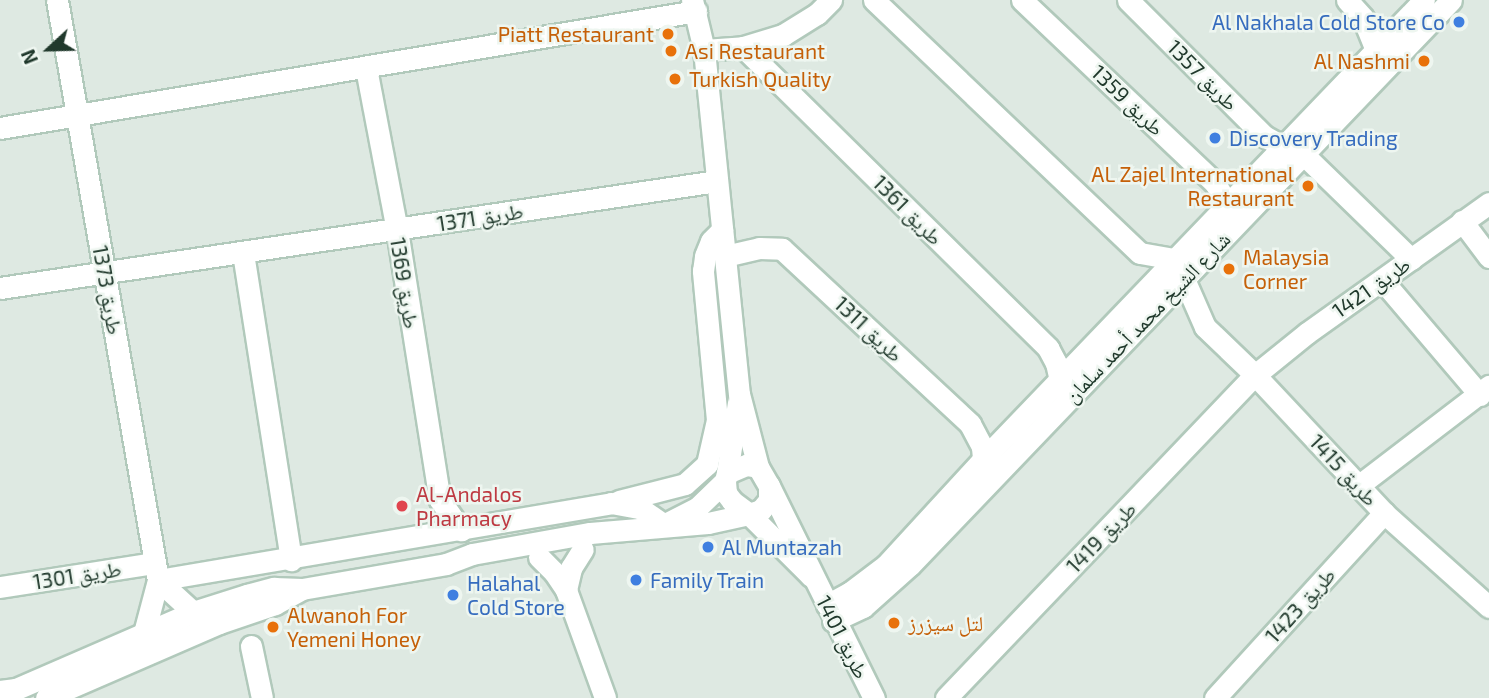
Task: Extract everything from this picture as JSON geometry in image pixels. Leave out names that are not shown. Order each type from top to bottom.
[{"type":"street","name":"طريق 1373","points":[[57,0],[156,572]]},
{"type":"street","points":[[704,50],[743,47],[783,35],[800,26],[831,0]]},
{"type":"street","points":[[874,0],[1140,253],[1175,259]]},
{"type":"street","name":"طريق 1359","points":[[1022,0],[1215,183],[1227,204]]},
{"type":"street","name":"طريق 1357","points":[[1128,0],[1264,136],[1282,146]]},
{"type":"street","name":"شارع الشيخ محمد أحمد سلمان","points":[[830,612],[863,607],[910,565],[1160,290],[1175,259],[1424,0]]},
{"type":"street","name":"شارع الشيخ محمد أحمد سلمان","points":[[830,612],[886,565],[1060,381],[1160,290],[1184,279],[1451,0]]},
{"type":"street","points":[[1352,4],[1379,18],[1403,22]]},
{"type":"street","points":[[1352,4],[1376,50]]},
{"type":"street","points":[[0,128],[366,68],[694,6],[704,50],[739,394],[758,467],[769,486],[769,500],[761,510],[749,514],[708,523],[664,524],[620,533],[583,549],[553,549]]},
{"type":"street","name":"طريق 1361","points":[[743,47],[1048,348],[1056,363],[1060,381]]},
{"type":"street","name":"طريق 1369","points":[[366,68],[397,230],[440,500],[461,530]]},
{"type":"street","points":[[1303,154],[1411,259]]},
{"type":"street","name":"طريق 1371","points":[[0,288],[717,181]]},
{"type":"street","name":"طريق 1421","points":[[1255,375],[1307,332],[1489,203]]},
{"type":"street","points":[[1462,221],[1489,257]]},
{"type":"street","name":"طريق 1301","points":[[0,587],[262,565],[611,503],[685,484],[707,464],[717,420],[703,271],[711,241],[722,230]]},
{"type":"street","name":"طريق 1311","points":[[725,256],[759,248],[782,249],[970,424],[982,447],[984,459]]},
{"type":"street","points":[[243,253],[291,560]]},
{"type":"street","points":[[1140,253],[1144,272],[1160,290]]},
{"type":"street","name":"طريق 1415","points":[[1184,279],[1205,327]]},
{"type":"street","points":[[1358,486],[1484,390],[1382,280]]},
{"type":"street","name":"طريق 1415","points":[[1160,290],[1185,316],[1205,327],[1255,375],[1384,513],[1489,607]]},
{"type":"street","name":"طريق 1419","points":[[946,698],[1255,375]]},
{"type":"street","points":[[739,394],[726,493],[749,514]]},
{"type":"street","points":[[664,524],[698,507],[726,477],[746,466],[758,467]]},
{"type":"street","name":"طريق 1401","points":[[769,486],[811,576],[874,698]]},
{"type":"street","points":[[425,536],[436,519],[440,500]]},
{"type":"street","points":[[611,503],[640,509],[664,524]]},
{"type":"street","name":"طريق 1423","points":[[1215,698],[1384,513]]},
{"type":"street","name":"طريق 1401","points":[[749,514],[811,576]]},
{"type":"street","points":[[5,692],[193,612],[274,588],[302,589],[446,564],[485,565],[553,549],[600,532],[620,533]]},
{"type":"street","points":[[553,549],[554,572],[566,590],[605,698]]},
{"type":"street","points":[[566,590],[571,568],[583,549]]},
{"type":"street","points":[[235,599],[241,586],[262,565]]},
{"type":"street","points":[[156,572],[193,612]]},
{"type":"street","points":[[144,633],[156,572]]},
{"type":"street","points":[[46,698],[219,623],[275,604],[302,589]]},
{"type":"street","points":[[262,698],[251,646],[257,626],[275,604]]},
{"type":"street","points":[[219,623],[240,635],[251,646]]},
{"type":"place","name":"Al Nakhala Cold Store Co","points":[[1459,22]]},
{"type":"place","name":"Piatt Restaurant","points":[[668,34]]},
{"type":"place","name":"Asi Restaurant","points":[[671,51]]},
{"type":"place","name":"Al Nashmi","points":[[1424,61]]},
{"type":"place","name":"Turkish Quality","points":[[675,79]]},
{"type":"place","name":"Discovery Trading","points":[[1215,138]]},
{"type":"place","name":"AL Zajel International Restaurant","points":[[1308,186]]},
{"type":"place","name":"Malaysia Corner","points":[[1229,269]]},
{"type":"place","name":"Al-Andalos Pharmacy","points":[[402,506]]},
{"type":"place","name":"Al Muntazah","points":[[708,547]]},
{"type":"place","name":"Family Train","points":[[636,580]]},
{"type":"place","name":"Halahal Cold Store","points":[[453,595]]},
{"type":"place","name":"لتل سيزرز","points":[[894,623]]},
{"type":"place","name":"Alwanoh For Yemeni Honey","points":[[273,627]]}]
